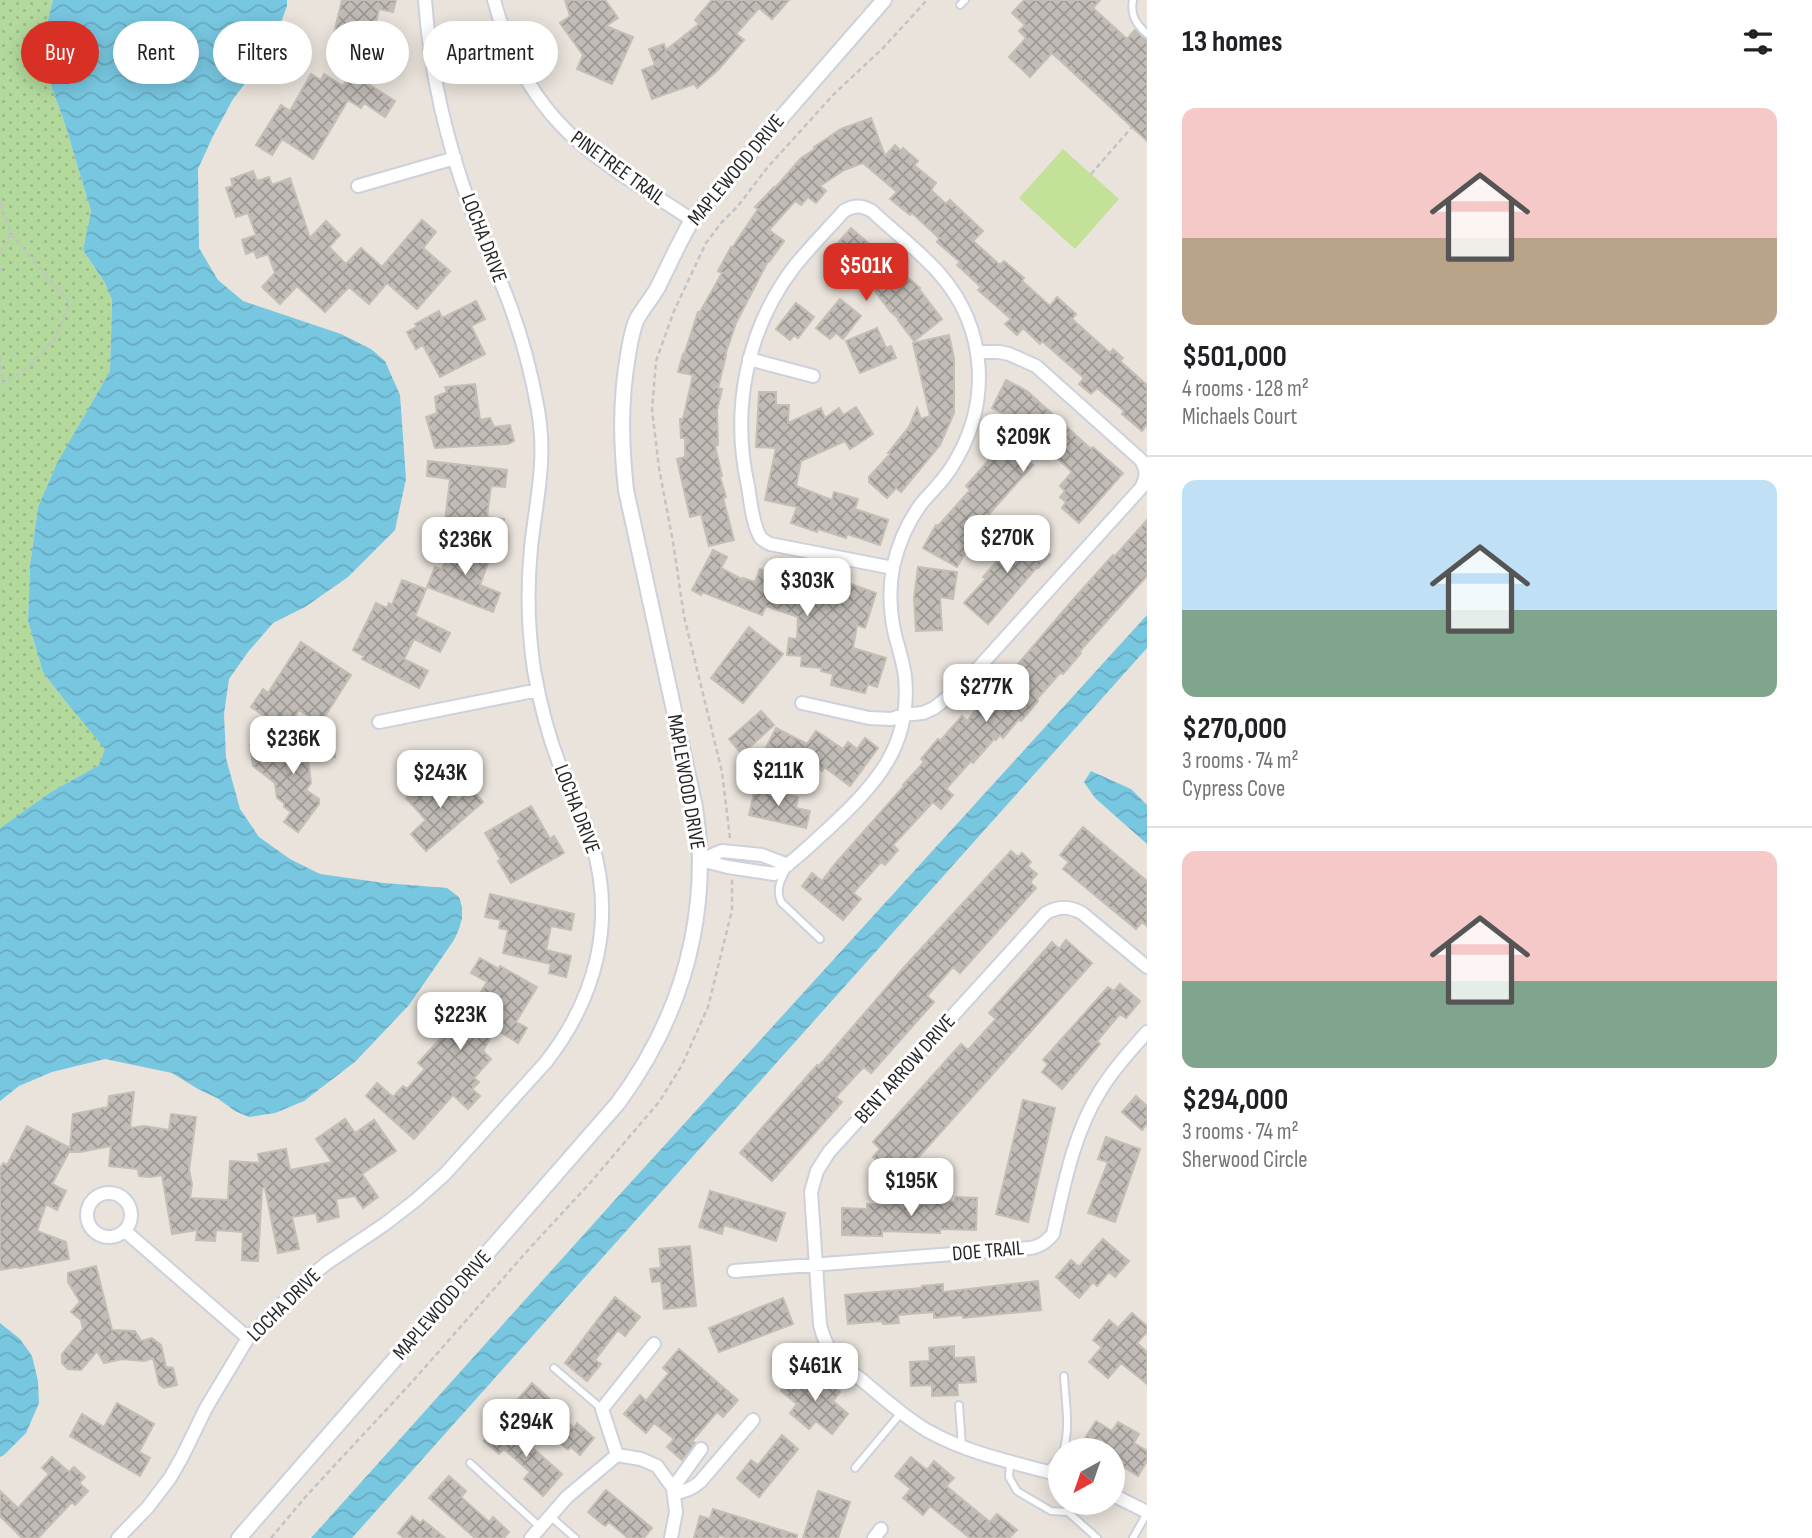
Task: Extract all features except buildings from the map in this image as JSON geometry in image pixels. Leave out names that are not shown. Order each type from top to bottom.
[{"type":"street","name":"LOCHA DRIVE","points":[[118,1538],[148,1507],[170,1478],[206,1408],[248,1338],[306,1280],[385,1224],[444,1174],[546,1062],[572,1025],[592,978],[602,927],[600,876],[590,836],[548,732],[538,690],[529,626],[531,548],[541,476],[542,443],[538,411],[511,307],[471,210],[444,118],[433,65],[425,0]]},
{"type":"street","name":"PINETREE TRAIL","points":[[494,0],[514,57],[530,86],[550,113],[598,158],[692,220]]},
{"type":"street","name":"MAPLEWOOD DRIVE","points":[[239,1538],[618,1104],[660,1037],[671,1013],[694,938],[700,860],[695,807],[628,503],[621,424],[623,385],[630,346],[636,320],[657,290],[692,220],[884,0]]},
{"type":"street","points":[[358,186],[455,158]]},
{"type":"street","points":[[700,860],[774,874],[788,865],[859,799],[886,765],[896,744],[905,699],[905,677],[895,634],[891,600],[893,568],[908,525],[961,452],[976,410],[979,387],[977,352],[964,310],[953,291],[939,273],[872,211],[862,206],[852,206],[844,211],[808,250],[782,284],[766,313],[749,359],[741,404],[744,469],[757,529],[762,538],[770,544],[893,568]]},
{"type":"street","points":[[802,703],[869,718],[892,719],[934,708],[961,687],[1141,488],[1146,479],[1146,469],[1141,460],[1037,366],[1009,354],[977,352]]},
{"type":"street","points":[[749,359],[813,376]]},
{"type":"street","points":[[379,722],[538,690]]},
{"type":"street","name":"BENT ARROW DRIVE","points":[[1046,1472],[962,1447],[927,1430],[901,1413],[833,1356],[824,1340],[820,1325],[811,1192],[813,1182],[822,1161],[1046,913],[1054,908],[1073,908],[1147,967]]},
{"type":"street","name":"DOE TRAIL","points":[[734,1271],[1040,1246],[1053,1234],[1070,1158],[1090,1108],[1119,1063],[1147,1032]]},
{"type":"street","points":[[125,1231],[248,1338]]},
{"type":"street","points":[[617,1455],[602,1409],[653,1344]]},
{"type":"street","points":[[674,1490],[682,1493],[701,1482],[753,1420]]},
{"type":"street","points":[[674,1490],[701,1449]]},
{"type":"street","points":[[531,1538],[567,1497],[617,1455],[641,1459],[657,1466],[674,1490],[676,1512],[671,1538]]},
{"type":"street","points":[[1125,1501],[1147,1512]]},
{"type":"lane","points":[[1133,0],[1134,17],[1147,33]]},
{"type":"lane","points":[[788,865],[777,894],[780,902],[820,939]]},
{"type":"lane","points":[[554,1368],[602,1409]]},
{"type":"lane","points":[[1064,1376],[1066,1438]]},
{"type":"lane","points":[[959,1405],[962,1447]]},
{"type":"lane","points":[[855,1468],[901,1413]]},
{"type":"lane","points":[[1010,1462],[1009,1477],[1017,1491],[1051,1511],[1068,1512],[1097,1538]]},
{"type":"lane","points":[[470,1463],[540,1527]]},
{"type":"lane","points":[[1133,1538],[1147,1512]]},
{"type":"lane","points":[[550,1516],[575,1538]]},
{"type":"path","points":[[1091,174],[1132,127]]},
{"type":"path","points":[[0,202],[11,234],[69,303],[56,337],[30,366],[2,384],[0,357]]},
{"type":"path","points":[[0,253],[11,234]]},
{"type":"path","points":[[271,1538],[590,1183],[659,1102],[682,1065],[708,1007],[732,910],[733,881]]},
{"type":"green space","points":[[0,0],[53,0],[48,21],[21,21],[21,84],[51,84],[65,124],[91,211],[83,250],[105,283],[112,300],[110,371],[58,461],[38,507],[30,565],[28,621],[43,672],[106,749],[99,765],[51,792],[0,828]]},
{"type":"green space","points":[[1063,149],[1119,199],[1075,249],[1019,198]]},
{"type":"water","points":[[53,0],[287,0],[282,21],[213,21],[213,84],[245,84],[233,99],[198,169],[199,248],[218,280],[243,301],[341,334],[371,349],[385,361],[400,395],[406,479],[395,530],[348,577],[305,607],[273,623],[248,652],[229,679],[224,714],[226,758],[240,809],[259,837],[290,859],[320,874],[447,888],[459,897],[462,918],[454,940],[409,1005],[356,1061],[304,1101],[275,1113],[249,1117],[172,1073],[105,1059],[52,1072],[19,1086],[0,1101],[0,828],[51,792],[99,765],[105,749],[43,672],[28,621],[30,565],[38,507],[58,461],[110,371],[112,300],[105,283],[83,250],[91,211],[51,84],[99,84],[99,21],[48,21]]},
{"type":"water","points":[[1147,615],[1147,648],[352,1538],[311,1538],[622,1192]]},
{"type":"water","points":[[1091,771],[1131,789],[1147,805],[1147,844],[1095,798],[1084,782]]},
{"type":"water","points":[[0,1323],[20,1339],[32,1356],[38,1381],[39,1403],[26,1433],[0,1457]]}]
